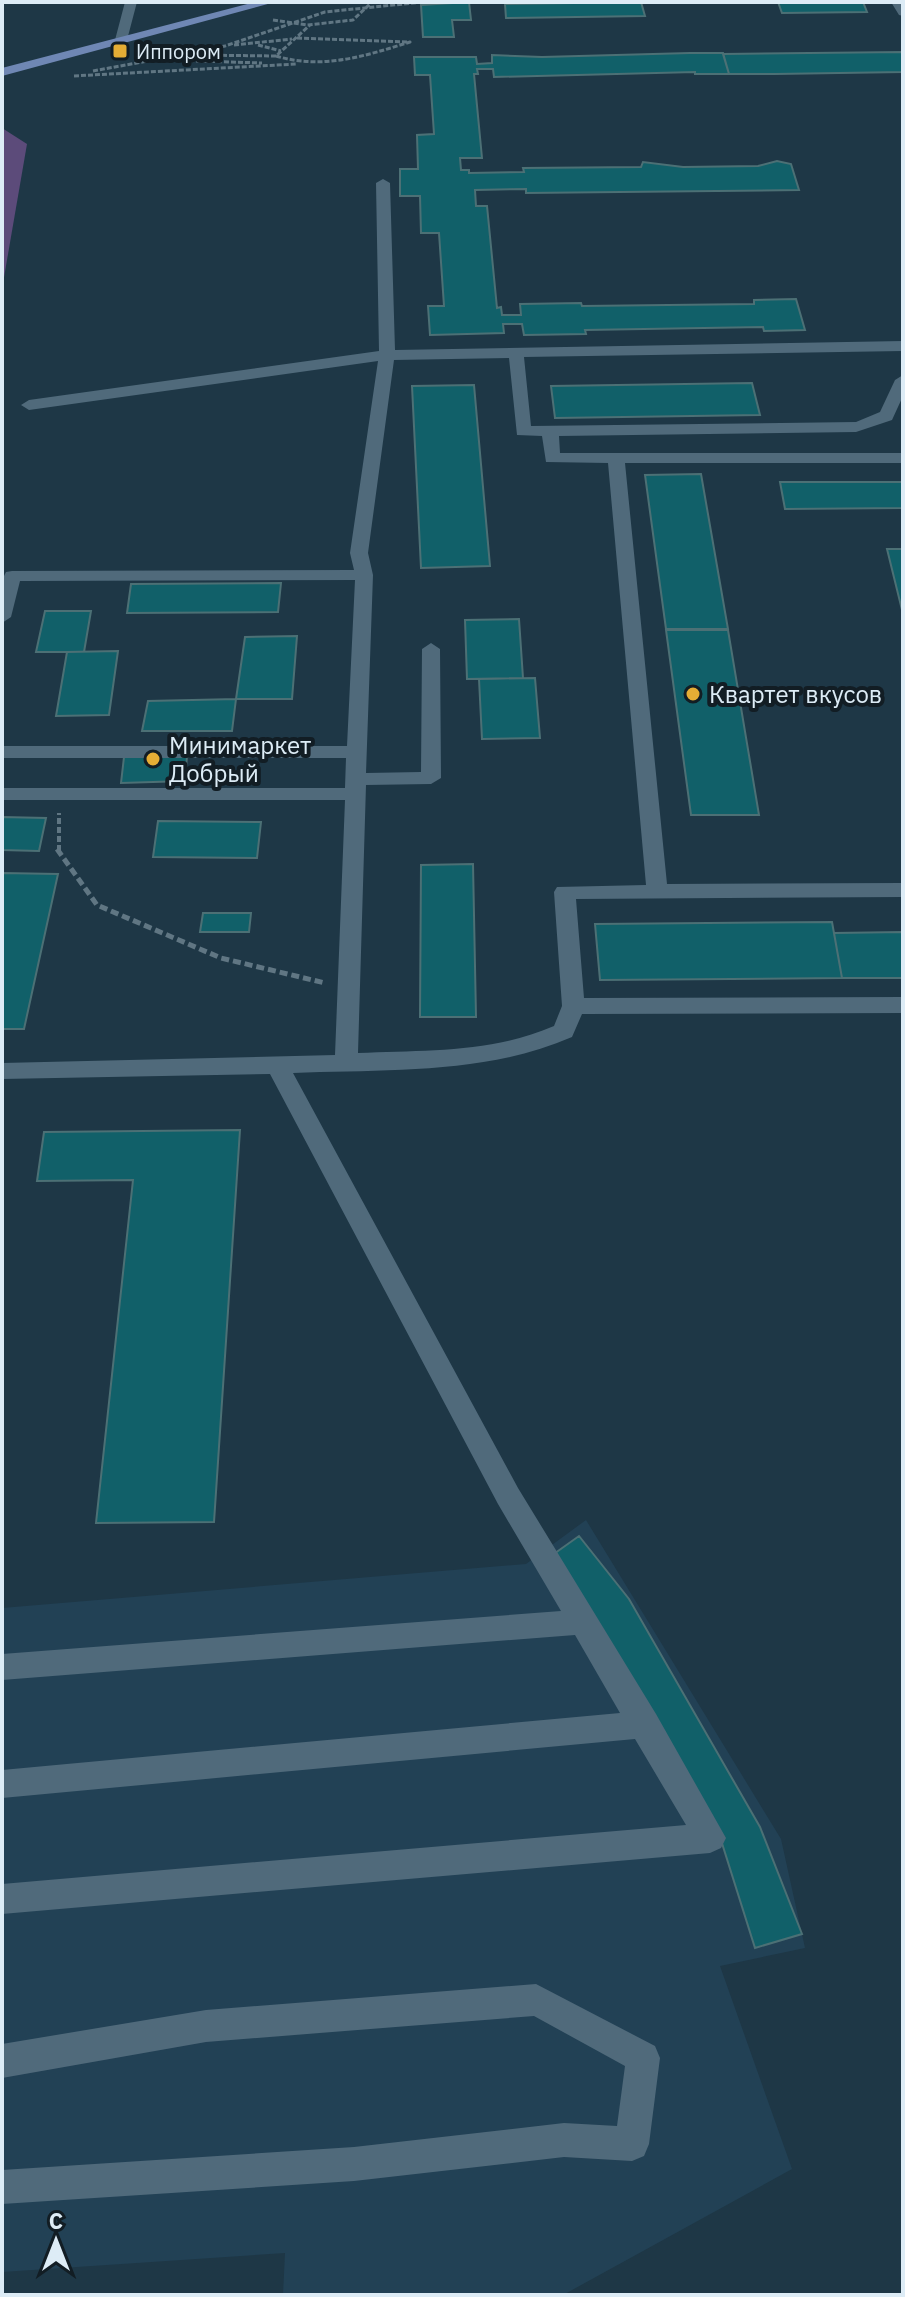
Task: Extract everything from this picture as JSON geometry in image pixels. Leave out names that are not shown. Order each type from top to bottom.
[{"type":"main road","points":[[2,72],[269,2]]},
{"type":"street","points":[[121,40],[131,2]]},
{"type":"street","points":[[897,2],[903,12]]},
{"type":"street","points":[[346,1063],[364,575],[359,553],[387,355],[383,183]]},
{"type":"street","points":[[29,405],[387,355],[903,346]]},
{"type":"street","points":[[516,352],[523,431],[856,427],[885,420],[893,410],[895,393],[903,380]]},
{"type":"street","points":[[550,431],[552,458],[903,458]]},
{"type":"street","points":[[616,458],[657,892]]},
{"type":"street","points":[[2,617],[12,576],[364,575]]},
{"type":"street","points":[[2,794],[355,786],[431,778],[431,649]]},
{"type":"street","points":[[2,752],[356,752]]},
{"type":"street","points":[[2,1071],[278,1067],[487,1055],[537,1045],[564,1031],[573,1006],[565,892],[903,890]]},
{"type":"street","points":[[573,1006],[903,1005]]},
{"type":"street","points":[[2,1899],[710,1838],[508,1496],[278,1067]]},
{"type":"street","points":[[2,1667],[583,1622]]},
{"type":"street","points":[[2,1784],[645,1724]]},
{"type":"street","points":[[2,2061],[206,2026],[536,2000],[643,2058],[632,2144],[564,2140],[354,2164],[2,2187]]},
{"type":"path","points":[[265,18],[310,25],[353,20],[372,2]]},
{"type":"path","points":[[225,46],[325,12],[423,2]]},
{"type":"path","points":[[276,56],[310,25]]},
{"type":"path","points":[[295,39],[410,42],[352,60],[71,76],[225,46],[295,39]]},
{"type":"path","points":[[253,43],[281,51]]},
{"type":"path","points":[[143,54],[154,60],[296,64]]},
{"type":"path","points":[[180,55],[276,56],[296,64]]},
{"type":"path","points":[[60,794],[57,848],[97,905],[221,958],[349,988]]},
{"type":"shaded area","points":[[2,128],[27,144],[2,289]]},
{"type":"shaded area","points":[[586,1520],[781,1839],[805,1948],[720,1966],[792,2169],[563,2295],[283,2295],[285,2253],[2,2272],[2,1608],[526,1564]]},
{"type":"building","points":[[469,2],[471,20],[452,20],[454,37],[423,37],[421,5]]},
{"type":"building","points":[[641,2],[645,16],[506,18],[505,4]]},
{"type":"building","points":[[778,2],[863,2],[867,12],[782,13]]},
{"type":"building","points":[[903,52],[903,72],[775,74],[729,74],[723,54]]},
{"type":"building","points":[[723,53],[729,74],[695,72],[494,77],[493,69],[477,69],[478,74],[474,74],[482,158],[460,158],[461,170],[469,170],[469,173],[524,172],[523,168],[641,167],[643,162],[683,167],[758,166],[777,161],[791,164],[799,190],[526,193],[526,189],[475,190],[476,206],[487,206],[497,308],[501,307],[502,315],[521,315],[520,304],[754,304],[754,300],[796,299],[805,330],[764,331],[763,327],[585,330],[586,334],[524,335],[522,324],[503,324],[504,333],[430,335],[428,306],[444,306],[439,233],[421,233],[420,196],[400,196],[400,169],[418,169],[417,135],[434,134],[430,75],[415,75],[414,57],[476,57],[477,64],[492,63],[492,55],[542,57]]},
{"type":"building","points":[[752,383],[760,415],[555,418],[551,386]]},
{"type":"building","points":[[474,385],[490,566],[421,568],[412,386]]},
{"type":"building","points":[[701,474],[728,629],[666,629],[645,475]]},
{"type":"building","points":[[780,482],[903,482],[903,508],[785,509]]},
{"type":"building","points":[[887,549],[903,549],[903,614]]},
{"type":"building","points":[[281,583],[278,612],[127,613],[131,584]]},
{"type":"building","points":[[45,611],[91,611],[84,652],[36,652]]},
{"type":"building","points":[[519,619],[523,678],[467,679],[465,620]]},
{"type":"building","points":[[666,630],[728,630],[759,815],[691,815]]},
{"type":"building","points":[[297,636],[292,699],[236,699],[245,637]]},
{"type":"building","points":[[118,651],[109,715],[56,716],[67,652]]},
{"type":"building","points":[[535,678],[540,738],[482,739],[479,679]]},
{"type":"building","points":[[236,699],[232,731],[142,731],[148,701]]},
{"type":"building","points":[[187,756],[185,781],[121,783],[124,757]]},
{"type":"building","points":[[2,817],[46,818],[39,851],[2,850]]},
{"type":"building","points":[[158,821],[261,822],[257,858],[153,857]]},
{"type":"building","points":[[473,864],[476,1017],[420,1017],[421,865]]},
{"type":"building","points":[[2,873],[58,874],[24,1029],[2,1029]]},
{"type":"building","points":[[203,913],[251,913],[249,932],[200,932]]},
{"type":"building","points":[[832,922],[842,978],[600,980],[595,924]]},
{"type":"building","points":[[903,932],[903,978],[842,978],[834,933]]},
{"type":"building","points":[[240,1130],[214,1522],[96,1523],[133,1180],[37,1181],[44,1132]]},
{"type":"building","points":[[579,1536],[629,1599],[760,1827],[802,1934],[755,1948],[720,1837],[551,1556]]},
{"type":"place","name":"Иппором","points":[[120,51]]},
{"type":"place","name":"Квартет вкусов","points":[[693,694]]},
{"type":"place","name":"Минимаркет Добрый","points":[[153,759]]}]
